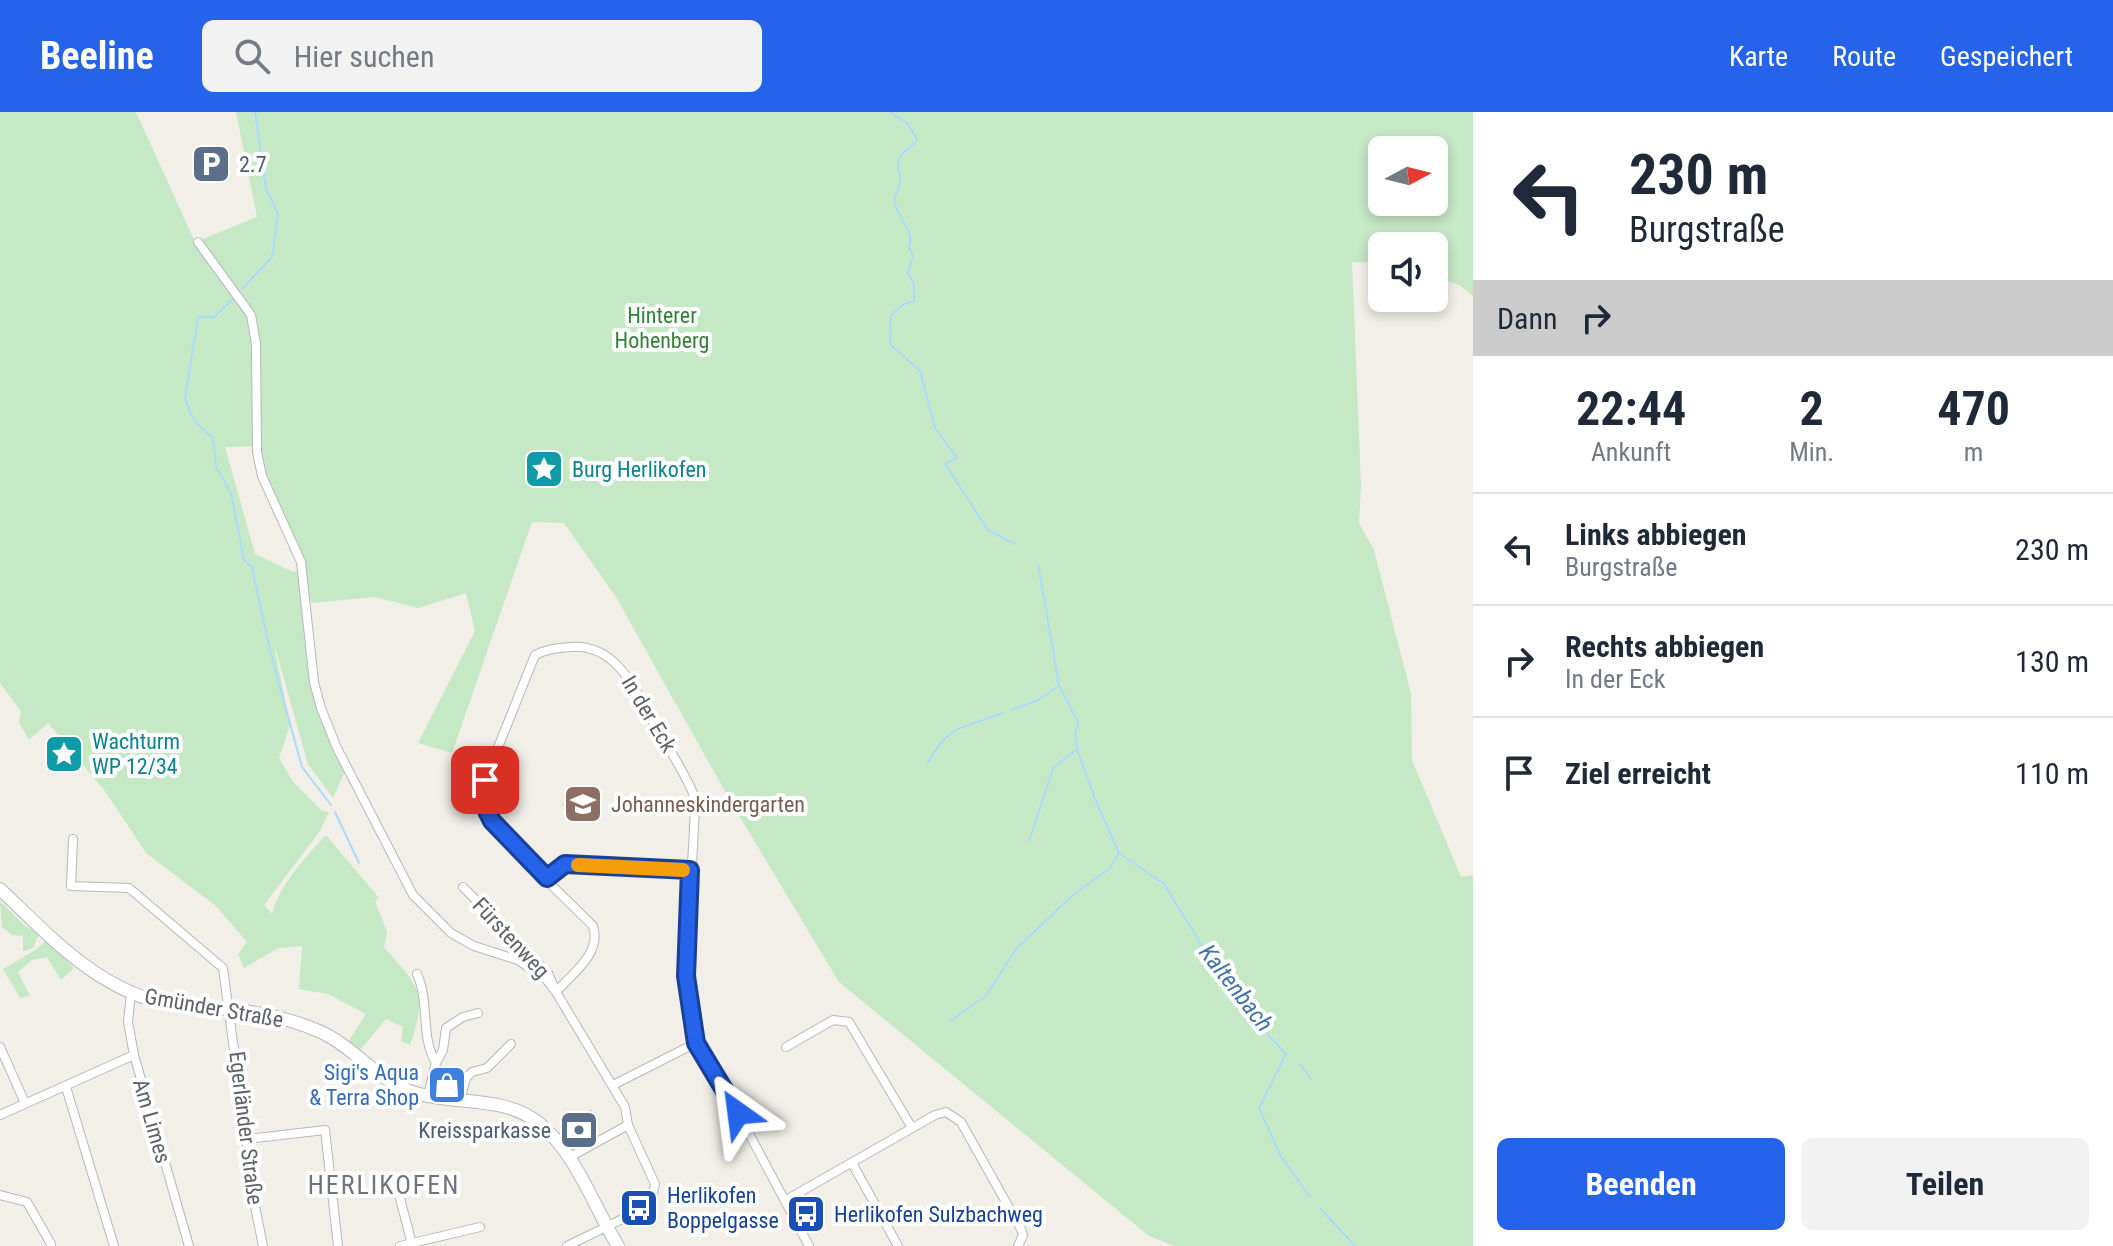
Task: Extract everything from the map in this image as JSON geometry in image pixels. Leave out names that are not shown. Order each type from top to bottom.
[{"type":"main road","name":"Gmünder Straße","points":[[0,889],[77,962],[131,993],[177,1006],[230,1009],[272,1016],[324,1033],[397,1085],[428,1095],[504,1105],[522,1111],[555,1138],[618,1246]]},
{"type":"street","points":[[198,242],[251,315],[256,344],[257,452],[262,476],[301,562],[314,682],[321,708],[399,871],[413,895],[451,933],[474,946],[518,960],[546,979],[625,1107],[628,1125],[655,1184],[651,1201],[641,1210],[567,1246]]},
{"type":"street","name":"In der Eck","points":[[556,992],[593,951],[596,935],[593,926],[492,821],[487,811],[485,780],[535,655],[545,649],[584,646],[598,651],[622,669],[685,774],[693,793],[695,809],[690,870]]},
{"type":"street","name":"Egerländer Straße","points":[[73,839],[71,886],[129,888],[223,968],[263,1246]]},
{"type":"street","points":[[547,878],[565,864],[690,870],[686,976],[696,1043],[809,1246]]},
{"type":"street","name":"Fürstenweg","points":[[463,887],[548,973],[556,992]]},
{"type":"street","points":[[417,974],[423,987],[430,1053],[436,1063]]},
{"type":"street","name":"Am Limes","points":[[131,993],[128,1022],[134,1055],[189,1246]]},
{"type":"street","points":[[428,1095],[436,1063],[443,1050],[446,1028],[463,1017],[478,1013]]},
{"type":"street","points":[[786,1047],[833,1020],[849,1022],[912,1128]]},
{"type":"street","points":[[613,1085],[696,1043]]},
{"type":"street","points":[[460,1100],[466,1078],[472,1072],[487,1068],[511,1044]]},
{"type":"street","points":[[0,1047],[25,1103]]},
{"type":"street","points":[[0,1115],[134,1055]]},
{"type":"street","points":[[66,1087],[114,1246]]},
{"type":"street","points":[[786,1200],[940,1113],[957,1118],[1021,1229],[1023,1235],[1018,1246]]},
{"type":"street","points":[[568,1158],[628,1125]]},
{"type":"street","points":[[247,1139],[325,1130],[338,1246]]},
{"type":"street","points":[[852,1163],[898,1246]]},
{"type":"street","points":[[398,1191],[412,1244]]},
{"type":"street","points":[[0,1195],[27,1202],[51,1244]]},
{"type":"street","points":[[400,1246],[428,1243],[480,1227]]},
{"type":"green space","name":"Hinterer Hohenberg","points":[[0,112],[136,112],[195,242],[257,217],[236,112],[1473,112],[1473,296],[1448,281],[1448,232],[1368,232],[1368,263],[1352,262],[1361,486],[1359,523],[1374,550],[1411,694],[1412,760],[1461,877],[1473,875],[1473,1246],[1174,1246],[1149,1236],[839,982],[731,802],[616,597],[564,523],[532,522],[452,753],[418,743],[475,631],[466,593],[418,608],[374,597],[311,603],[300,548],[270,485],[259,446],[225,447],[255,554],[293,572],[301,570],[313,679],[346,769],[333,798],[308,764],[273,640],[290,725],[279,758],[293,782],[322,811],[329,812],[320,831],[264,905],[272,914],[287,882],[326,835],[379,898],[375,901],[387,932],[384,947],[417,991],[419,1013],[410,1045],[401,1041],[403,1027],[386,1019],[361,1049],[348,1042],[366,1014],[328,994],[299,989],[302,946],[278,948],[244,968],[238,954],[247,942],[216,906],[146,853],[105,791],[48,723],[29,740],[19,722],[21,711],[0,683]]},
{"type":"green space","points":[[0,901],[24,925],[39,934],[33,948],[23,951],[23,936],[12,935],[2,927]]},
{"type":"green space","points":[[46,940],[74,968],[61,980],[47,957],[32,960],[18,972],[30,996],[20,998],[3,969],[37,949]]},
{"type":"building","name":"Johanneskindergarten","points":[[582,797],[598,801],[599,812],[595,811],[594,814],[564,805],[574,799],[581,801]]},
{"type":"building","name":"Kreissparkasse","points":[[591,1111],[597,1130],[575,1146],[561,1129],[572,1119],[575,1123]]},
{"type":"waterway","points":[[242,289],[272,257],[278,214],[266,189],[255,112]]},
{"type":"waterway","name":"Kaltenbach","points":[[890,112],[907,123],[917,139],[899,160],[900,179],[895,201],[910,236],[909,248],[913,256],[908,273],[914,284],[914,301],[904,304],[891,315],[890,344],[920,371],[935,428],[957,458],[945,464],[988,530],[1015,544]]},
{"type":"waterway","points":[[233,299],[214,317],[198,317],[185,398],[190,413],[213,438],[216,467],[231,493],[244,560],[252,567],[270,651],[302,767],[331,805]]},
{"type":"waterway","name":"Kaltenbach","points":[[1038,564],[1059,685],[1078,722],[1075,734],[1077,749],[1095,799],[1119,853],[1164,884],[1217,970],[1236,981],[1269,1036],[1286,1054],[1259,1108],[1280,1155],[1310,1197]]},
{"type":"waterway","points":[[1012,710],[1038,700],[1057,687]]},
{"type":"waterway","points":[[927,764],[951,733],[1003,713]]},
{"type":"waterway","points":[[1029,842],[1053,768],[1076,750]]},
{"type":"waterway","points":[[335,812],[359,863]]},
{"type":"waterway","points":[[950,1021],[986,996],[1016,949],[1073,895],[1109,869],[1119,853]]},
{"type":"waterway","points":[[1300,1064],[1311,1079]]},
{"type":"waterway","name":"Kaltenbach","points":[[1320,1208],[1355,1246]]},
{"type":"slow traffic","points":[[578,865],[683,870]]},
{"type":"place","name":"2.7","points":[[211,164]]},
{"type":"place","name":"Burg Herlikofen","points":[[544,469]]},
{"type":"place","name":"Wachturm WP 12/34","points":[[64,754]]},
{"type":"place","name":"Johanneskindergarten","points":[[583,804]]},
{"type":"place","name":"Sigi's Aqua & Terra Shop","points":[[447,1085]]},
{"type":"place","name":"Kreissparkasse","points":[[579,1130]]},
{"type":"place","name":"Herlikofen Boppelgasse","points":[[639,1208]]},
{"type":"place","name":"Herlikofen Sulzbachweg","points":[[806,1214]]},
{"type":"district","name":"HERLIKOFEN","points":[[384,1185]]},
{"type":"route","points":[[485,780],[487,811],[492,821],[547,878],[565,864],[690,870],[686,976],[696,1043],[738,1113]]}]
